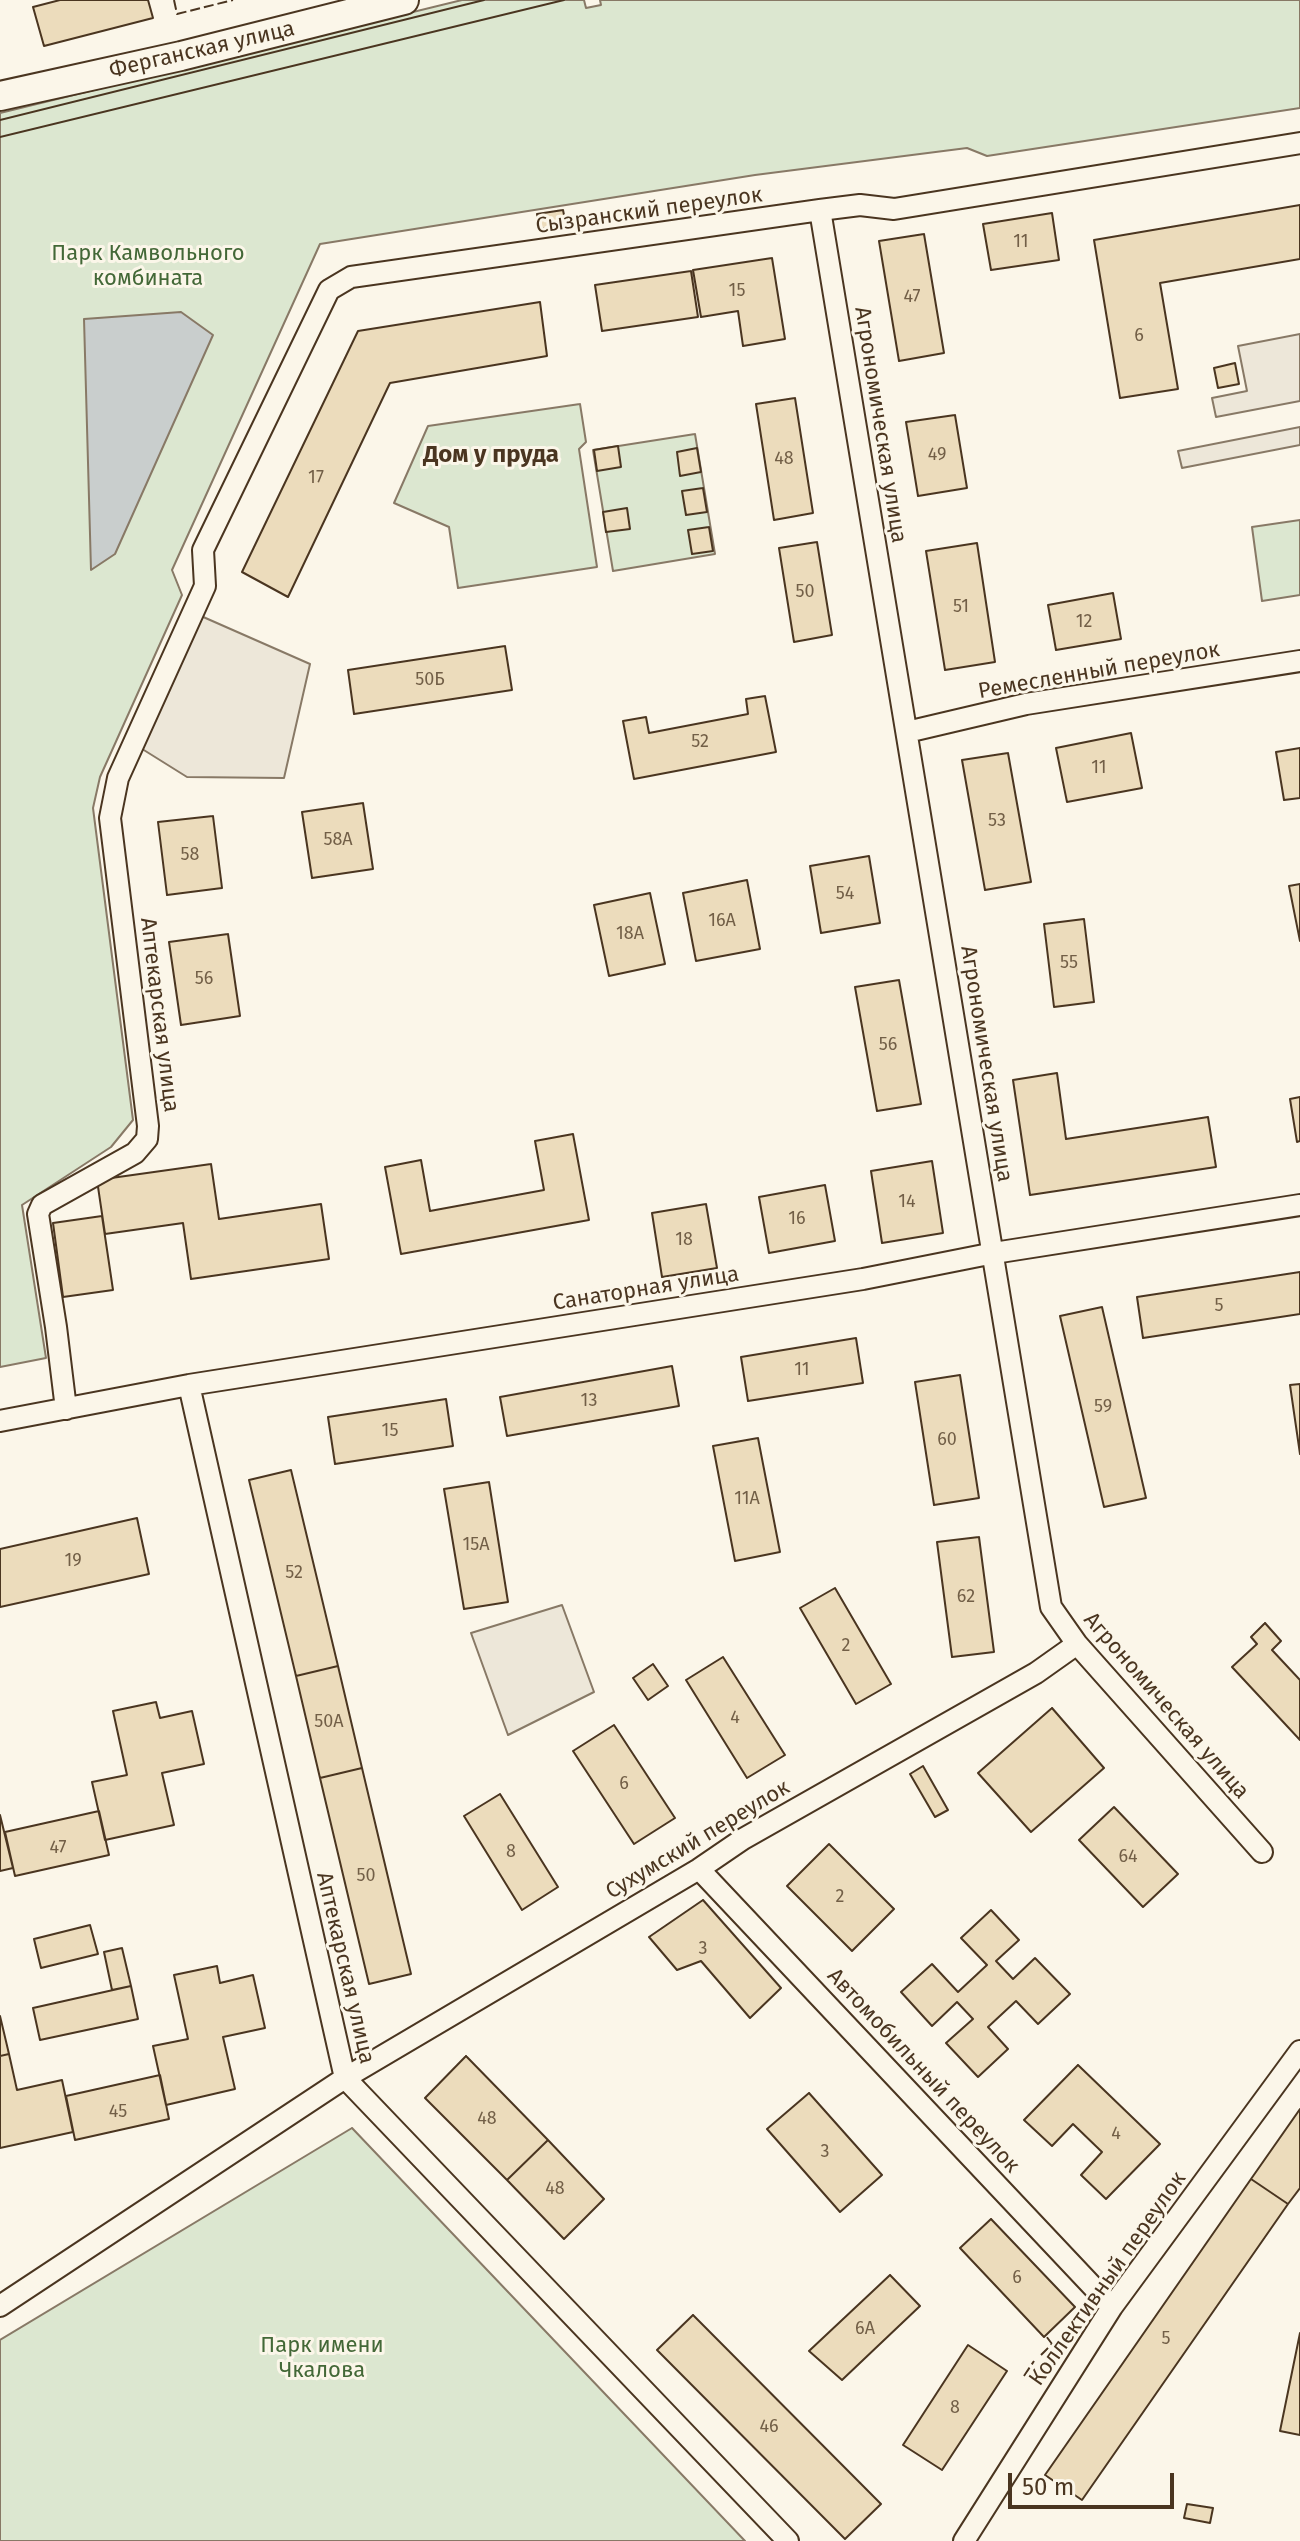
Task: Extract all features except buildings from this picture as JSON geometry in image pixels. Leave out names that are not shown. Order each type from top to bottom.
[{"type":"street","name":"Ферганская улица","points":[[0,96],[181,56],[404,0]]},
{"type":"street","name":"Сызранский переулок","points":[[205,586],[203,550],[329,290],[351,277],[820,210],[860,205],[894,209],[1300,143]]},
{"type":"street","name":"Агрономическая улица","points":[[820,210],[1051,1607],[1077,1644],[1262,1852]]},
{"type":"street","name":"Аптекарская улица","points":[[66,1409],[38,1214],[42,1205],[135,1153],[147,1139],[148,1126],[110,818],[118,778],[205,586]]},
{"type":"street","name":"Ремесленный переулок","points":[[907,732],[1026,704],[1300,661]]},
{"type":"street","name":"Санаторная улица","points":[[0,1421],[189,1385],[848,1282],[994,1253],[1300,1205]]},
{"type":"street","name":"Аптекарская улица","points":[[189,1385],[345,2078],[788,2541]]},
{"type":"street","name":"Сухумский переулок","points":[[0,2306],[345,2078],[699,1869],[743,1839],[1036,1673],[1077,1644]]},
{"type":"street","name":"Автомобильный переулок","points":[[699,1869],[1112,2307]]},
{"type":"street","name":"Коллективный переулок","points":[[964,2541],[1112,2307],[1300,2051]]},
{"type":"green space","name":"Парк Камвольного комбината","points":[[462,0],[584,0],[586,8],[601,5],[600,0],[1300,0],[1300,108],[987,156],[967,148],[755,175],[320,244],[172,570],[182,595],[100,777],[93,808],[133,1120],[111,1147],[22,1205],[46,1358],[0,1367],[0,113]]},
{"type":"green space","points":[[580,404],[586,442],[579,449],[597,567],[458,588],[449,527],[394,503],[428,426]]},
{"type":"green space","points":[[695,434],[715,554],[613,571],[593,450]]},
{"type":"green space","points":[[1300,520],[1300,595],[1262,601],[1252,527]]},
{"type":"green space","name":"Парк имени Чкалова","points":[[352,2128],[745,2541],[0,2541],[0,2340]]},
{"type":"shaded area","points":[[181,312],[213,335],[115,554],[91,570],[84,319]]},
{"type":"shaded area","points":[[1300,334],[1300,401],[1216,417],[1212,398],[1247,391],[1238,346]]},
{"type":"shaded area","points":[[1300,427],[1300,445],[1182,468],[1178,451]]},
{"type":"shaded area","points":[[201,616],[310,664],[284,778],[187,777],[139,747]]},
{"type":"shaded area","points":[[562,1605],[594,1692],[508,1735],[471,1633]]},
{"type":"tram line","points":[[0,120],[484,0]]},
{"type":"tram line","points":[[0,137],[564,0]]},
{"type":"fence","points":[[174,0],[177,14],[233,0]]},
{"type":"fence","points":[[1041,2355],[1052,2344],[1046,2336]]},
{"type":"fence","points":[[1024,2376],[1034,2361]]},
{"type":"district","name":"Дом у пруда","points":[[491,455]]}]
